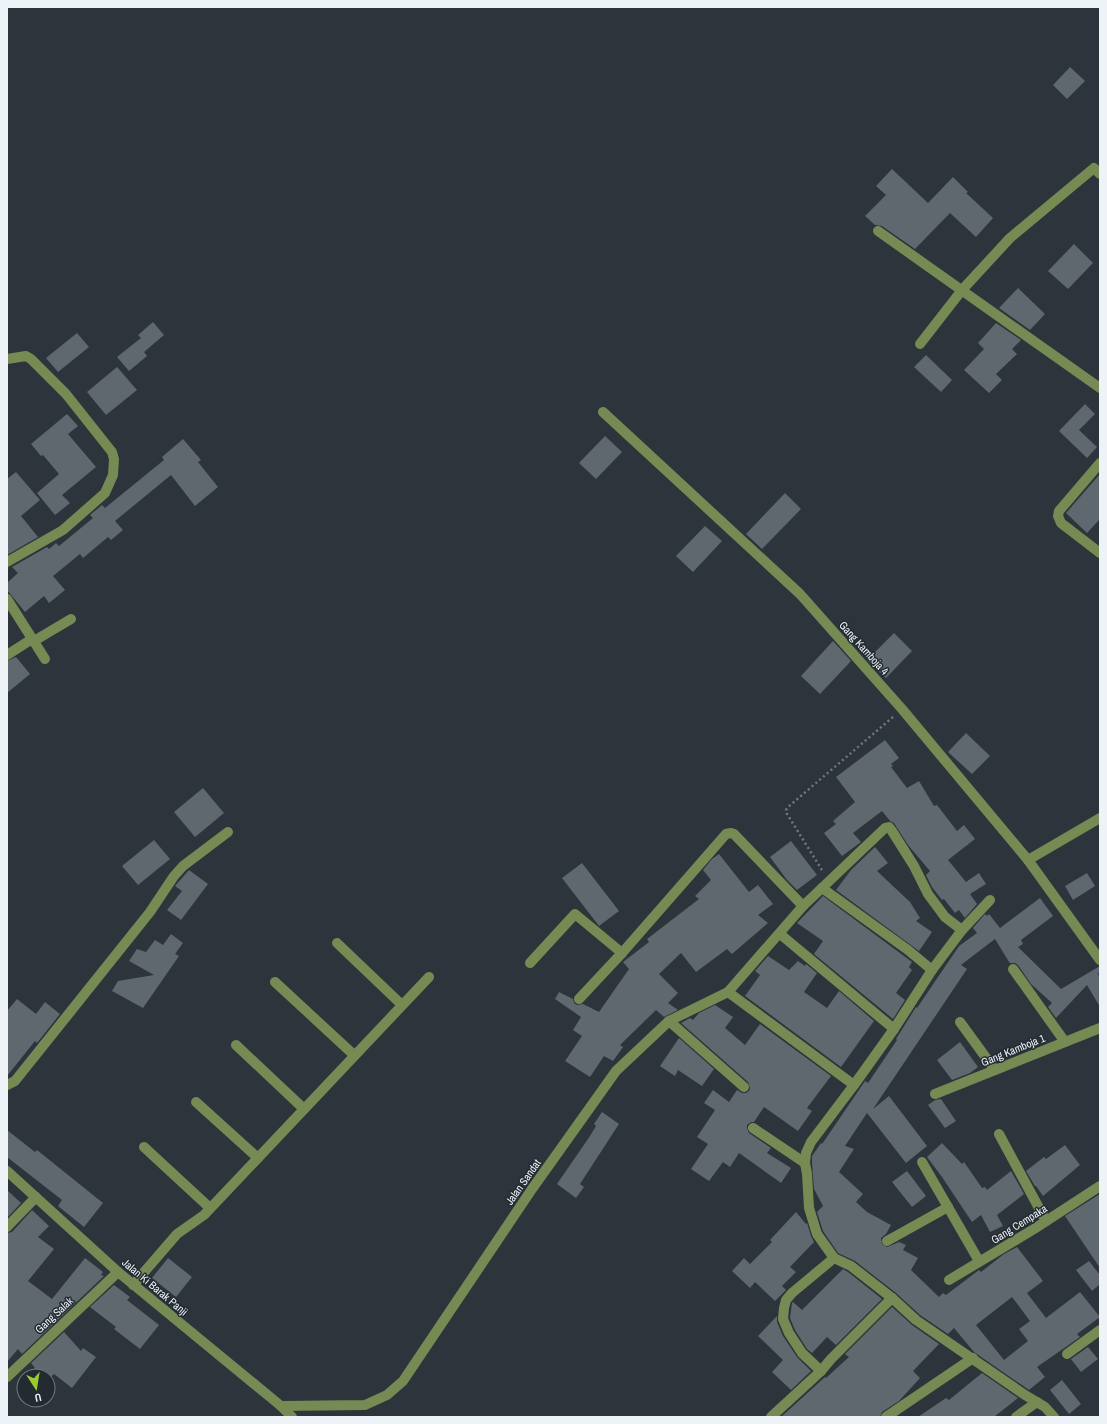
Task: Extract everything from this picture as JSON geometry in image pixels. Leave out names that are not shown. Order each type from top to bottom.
[{"type":"street","points":[[920,344],[962,290],[1010,238],[1098,168]]},
{"type":"street","points":[[878,231],[1100,388]]},
{"type":"street","points":[[7,359],[26,356],[31,360],[66,394],[112,452],[114,459],[113,475],[104,493],[63,530],[7,562]]},
{"type":"street","name":"Gang Kamboja 4","points":[[603,412],[800,594],[902,709],[1028,860],[1100,960]]},
{"type":"street","points":[[1100,463],[1060,511],[1058,516],[1061,523],[1100,553]]},
{"type":"street","points":[[7,599],[45,659]]},
{"type":"street","points":[[7,655],[71,618]]},
{"type":"street","points":[[1028,860],[1100,818]]},
{"type":"street","name":"Jalan Sandat","points":[[281,1406],[365,1405],[387,1395],[403,1381],[532,1189],[616,1071],[669,1021],[728,992],[803,906],[885,828],[889,827],[914,866],[928,894],[945,917],[962,930]]},
{"type":"street","points":[[7,1085],[15,1081],[25,1069],[150,912],[174,876],[184,866],[228,832]]},
{"type":"street","points":[[579,999],[622,953],[728,833],[734,834],[803,906]]},
{"type":"street","points":[[825,885],[932,970]]},
{"type":"street","points":[[990,900],[962,930],[932,970],[894,1029],[854,1086],[811,1142],[806,1153],[805,1163],[809,1208],[817,1234],[834,1258],[851,1266],[892,1298],[916,1320],[973,1358],[1024,1395],[1045,1407],[1054,1417]]},
{"type":"street","points":[[530,963],[575,914],[622,953]]},
{"type":"street","points":[[780,934],[894,1029]]},
{"type":"street","points":[[337,943],[402,1005]]},
{"type":"street","points":[[1013,969],[1065,1042]]},
{"type":"street","points":[[133,1285],[177,1234],[204,1215],[429,977]]},
{"type":"street","points":[[275,982],[354,1055]]},
{"type":"street","points":[[728,992],[854,1086]]},
{"type":"street","points":[[669,1021],[744,1087]]},
{"type":"street","points":[[960,1022],[995,1070]]},
{"type":"street","name":"Gang Kamboja 1","points":[[935,1094],[1100,1028]]},
{"type":"street","points":[[236,1045],[304,1109]]},
{"type":"street","points":[[196,1102],[258,1158]]},
{"type":"street","points":[[753,1128],[805,1163]]},
{"type":"street","points":[[999,1134],[1046,1221]]},
{"type":"street","points":[[144,1147],[210,1208]]},
{"type":"street","points":[[922,1162],[980,1261]]},
{"type":"street","name":"Jalan Ki Barak Panji","points":[[7,1171],[133,1285],[281,1406],[292,1417]]},
{"type":"street","name":"Gang Cempaka","points":[[949,1280],[1100,1186]]},
{"type":"street","points":[[7,1227],[36,1197]]},
{"type":"street","points":[[887,1241],[948,1207]]},
{"type":"street","points":[[821,1371],[802,1353],[789,1333],[784,1319],[784,1308],[786,1300],[792,1293],[834,1258]]},
{"type":"street","name":"Gang Salak","points":[[7,1377],[118,1272]]},
{"type":"street","points":[[771,1417],[821,1371],[830,1359],[892,1298]]},
{"type":"street","points":[[1067,1354],[1100,1330]]},
{"type":"street","points":[[886,1417],[973,1358]]},
{"type":"street","points":[[1016,1417],[1037,1402]]},
{"type":"path","points":[[825,885],[786,810],[902,709]]},
{"type":"building","points":[[1070,67],[1085,81],[1067,99],[1053,85]]},
{"type":"building","points":[[892,169],[928,203],[953,177],[968,192],[966,193],[993,218],[976,237],[950,213],[915,249],[882,226],[875,225],[865,216],[886,195],[876,186]]},
{"type":"building","points":[[1074,244],[1093,263],[1068,289],[1048,271]]},
{"type":"building","points":[[1018,288],[1045,314],[1030,330],[999,308]]},
{"type":"building","points":[[153,322],[164,335],[144,352],[147,356],[129,371],[117,357],[141,338],[138,335]]},
{"type":"building","points":[[996,323],[1021,340],[1012,349],[1017,354],[996,374],[1002,380],[989,393],[964,370],[984,349],[978,343]]},
{"type":"building","points":[[77,333],[89,347],[58,372],[46,358]]},
{"type":"building","points":[[926,355],[952,380],[941,392],[914,367]]},
{"type":"building","points":[[117,367],[137,390],[106,415],[87,392]]},
{"type":"building","points":[[1085,404],[1095,414],[1079,430],[1097,447],[1087,458],[1059,431]]},
{"type":"building","points":[[67,414],[78,426],[68,434],[96,467],[62,495],[70,503],[55,515],[37,493],[59,474],[43,455],[41,456],[31,444]]},
{"type":"building","points":[[605,436],[622,452],[596,479],[579,463]]},
{"type":"building","points":[[183,439],[201,460],[198,462],[218,487],[195,506],[171,475],[115,521],[123,530],[111,540],[108,537],[83,558],[80,554],[53,576],[65,590],[49,603],[44,596],[25,612],[7,590],[7,583],[18,573],[12,567],[47,547],[49,549],[56,543],[59,546],[93,518],[90,515],[102,505],[105,508],[164,460],[162,457]]},
{"type":"building","points":[[16,472],[40,500],[21,516],[38,537],[7,555],[7,479]]},
{"type":"building","points":[[1100,474],[1100,519],[1087,533],[1066,513]]},
{"type":"building","points":[[785,493],[801,509],[762,549],[746,534]]},
{"type":"building","points":[[705,526],[722,541],[693,572],[676,556]]},
{"type":"building","points":[[894,633],[912,651],[886,678],[867,660]]},
{"type":"building","points":[[833,641],[851,661],[820,694],[801,676]]},
{"type":"building","points":[[16,657],[30,674],[7,693],[7,661]]},
{"type":"building","points":[[966,733],[990,756],[972,774],[948,752]]},
{"type":"building","points":[[885,740],[899,758],[891,764],[893,766],[891,767],[907,788],[919,781],[934,806],[937,805],[957,831],[964,825],[975,839],[948,860],[966,882],[979,873],[986,884],[970,894],[977,904],[965,918],[959,910],[955,913],[944,899],[942,900],[932,887],[926,875],[930,871],[908,845],[894,823],[890,821],[882,811],[853,833],[861,842],[842,856],[824,833],[836,824],[833,821],[855,802],[836,777]]},
{"type":"building","points":[[203,788],[224,813],[195,837],[174,812]]},
{"type":"building","points":[[154,840],[170,859],[138,885],[122,866]]},
{"type":"building","points":[[791,841],[817,875],[797,890],[787,880],[770,857]]},
{"type":"building","points":[[875,847],[888,863],[877,871],[910,902],[920,918],[916,921],[932,932],[919,951],[836,890],[851,870]]},
{"type":"building","points":[[719,854],[749,892],[758,885],[773,904],[758,915],[768,923],[732,954],[727,949],[696,972],[681,953],[659,974],[678,993],[668,1003],[678,1010],[664,1017],[656,1010],[620,1045],[623,1047],[613,1061],[604,1056],[590,1077],[565,1061],[582,1036],[573,1030],[581,1017],[555,999],[559,992],[573,999],[574,1003],[577,1005],[583,1004],[599,1012],[629,969],[623,962],[649,942],[647,939],[699,899],[695,896],[711,880],[703,870],[712,859]]},
{"type":"building","points":[[582,863],[619,911],[599,926],[562,878]]},
{"type":"building","points":[[189,870],[208,884],[181,920],[167,910],[182,891],[175,886]]},
{"type":"building","points":[[1087,873],[1095,886],[1073,900],[1065,886]]},
{"type":"building","points":[[823,896],[912,962],[909,967],[912,970],[896,993],[905,1000],[893,1019],[814,954],[823,941],[797,923]]},
{"type":"building","points":[[1040,898],[1053,916],[1021,940],[1023,944],[1018,947],[1061,989],[1100,966],[1100,971],[1098,974],[1100,978],[1100,1007],[1087,985],[1056,1018],[1048,1007],[1052,1003],[1031,984],[1018,965],[1009,962],[995,939],[961,965],[967,969],[873,1109],[889,1096],[927,1146],[906,1163],[867,1113],[845,1146],[854,1149],[839,1172],[863,1194],[856,1202],[867,1212],[891,1225],[886,1234],[881,1238],[882,1244],[887,1247],[899,1242],[906,1245],[903,1250],[918,1258],[911,1270],[939,1297],[943,1293],[946,1295],[979,1270],[981,1272],[1004,1254],[1017,1247],[1043,1281],[1027,1293],[1046,1318],[1080,1292],[1100,1317],[1077,1334],[1080,1337],[1037,1367],[1045,1377],[1029,1390],[974,1352],[954,1328],[948,1334],[920,1315],[896,1293],[855,1261],[838,1253],[823,1231],[817,1212],[823,1206],[814,1189],[812,1163],[812,1156],[821,1143],[822,1144],[865,1081],[868,1083],[897,1040],[896,1039],[916,1007],[917,1008],[959,946],[977,933],[973,928],[985,914],[987,916],[989,914],[1000,928]],"holes":[[[1012,1297],[1030,1321],[1019,1329],[1028,1341],[1004,1360],[976,1325]]]},
{"type":"building","points":[[171,934],[183,943],[175,954],[179,956],[143,1008],[112,991],[118,981],[154,975],[129,961],[137,949],[146,952],[155,940],[163,945]]},
{"type":"building","points":[[768,956],[789,970],[798,961],[805,966],[806,964],[817,973],[804,992],[827,1008],[839,991],[874,1021],[841,1067],[745,996],[760,975],[755,971]]},
{"type":"building","points":[[17,999],[36,1014],[45,1002],[60,1014],[37,1043],[35,1041],[7,1076],[7,1011]]},
{"type":"building","points":[[715,1005],[733,1017],[725,1028],[745,1045],[760,1024],[831,1076],[807,1108],[812,1111],[798,1131],[764,1107],[754,1122],[747,1125],[749,1133],[771,1148],[767,1153],[791,1168],[781,1183],[739,1153],[730,1167],[723,1162],[709,1181],[691,1169],[708,1144],[697,1137],[715,1110],[704,1103],[713,1090],[729,1102],[737,1090],[742,1093],[746,1093],[750,1088],[748,1082],[681,1023],[690,1018],[693,1020],[699,1013]]},
{"type":"building","points":[[679,1038],[714,1069],[702,1086],[678,1070],[675,1076],[660,1066]]},
{"type":"building","points":[[960,1042],[978,1067],[970,1073],[952,1080],[937,1060]]},
{"type":"building","points":[[941,1099],[956,1121],[945,1128],[928,1105],[935,1100]]},
{"type":"building","points":[[602,1112],[619,1124],[580,1184],[584,1187],[576,1198],[557,1184],[590,1136],[596,1126],[594,1124]]},
{"type":"building","points":[[7,1130],[35,1152],[37,1150],[103,1203],[84,1227],[58,1206],[62,1200],[7,1157]]},
{"type":"building","points":[[942,1143],[962,1164],[964,1162],[982,1188],[985,1187],[987,1190],[1011,1171],[1024,1194],[997,1215],[1003,1226],[990,1232],[981,1215],[972,1222],[927,1157]]},
{"type":"building","points":[[1065,1145],[1080,1165],[1043,1196],[1026,1171],[1044,1157],[1046,1159]]},
{"type":"building","points":[[907,1171],[926,1196],[912,1207],[892,1182]]},
{"type":"building","points":[[7,1190],[21,1203],[7,1218]]},
{"type":"building","points":[[1100,1194],[1100,1268],[1065,1216]]},
{"type":"building","points":[[32,1210],[49,1226],[38,1237],[54,1249],[28,1281],[52,1299],[85,1258],[103,1272],[101,1275],[104,1276],[22,1354],[18,1349],[7,1362],[7,1233],[12,1232]]},
{"type":"building","points":[[796,1212],[806,1224],[807,1223],[814,1242],[790,1267],[796,1272],[782,1286],[786,1290],[775,1301],[755,1282],[750,1288],[732,1271],[744,1258],[750,1264],[772,1242],[770,1240]]},
{"type":"building","points":[[168,1258],[192,1277],[176,1297],[152,1278]]},
{"type":"building","points":[[1089,1261],[1100,1275],[1100,1284],[1092,1291],[1076,1270]]},
{"type":"building","points":[[843,1269],[882,1299],[836,1345],[827,1337],[812,1353],[807,1349],[795,1330],[790,1318],[792,1303],[793,1302],[802,1310]]},
{"type":"building","points":[[114,1285],[130,1297],[127,1300],[159,1325],[140,1349],[114,1329],[116,1327],[90,1307]]},
{"type":"building","points":[[892,1307],[912,1325],[939,1344],[913,1371],[920,1378],[899,1401],[882,1412],[880,1417],[781,1417],[849,1357],[845,1354]]},
{"type":"building","points":[[777,1316],[777,1322],[783,1336],[797,1357],[811,1371],[791,1390],[772,1372],[783,1360],[758,1336]]},
{"type":"building","points":[[64,1332],[81,1351],[83,1348],[96,1357],[72,1388],[56,1376],[56,1368],[35,1368],[31,1363]]},
{"type":"building","points":[[1088,1347],[1098,1359],[1081,1372],[1071,1359]]},
{"type":"building","points":[[982,1373],[1018,1398],[994,1417],[918,1417],[946,1398],[949,1400]]},
{"type":"building","points":[[1062,1380],[1081,1404],[1069,1414],[1050,1390]]}]
